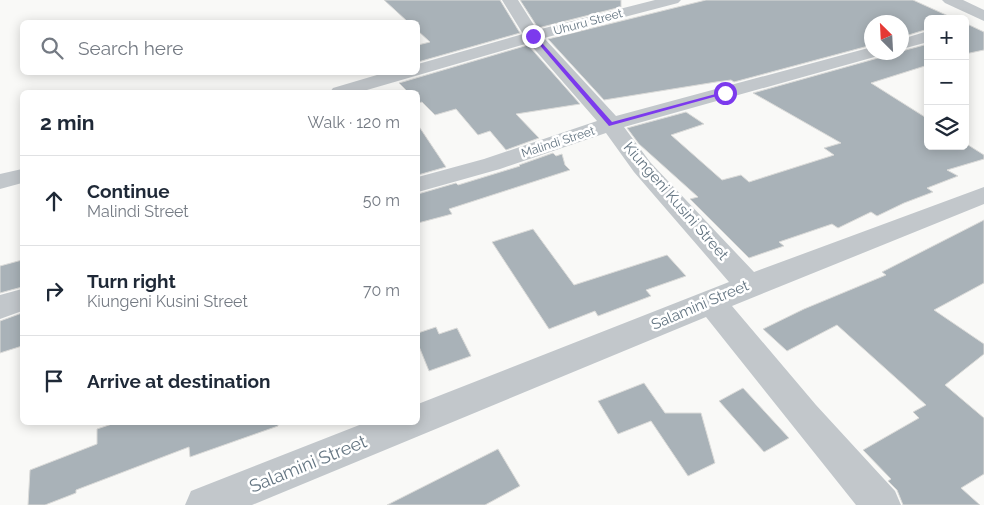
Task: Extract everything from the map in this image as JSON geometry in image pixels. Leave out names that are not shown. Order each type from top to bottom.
[{"type":"street","name":"Kiungeni Kusini Street","points":[[510,0],[533,36],[611,124],[642,167],[749,285]]},
{"type":"street","name":"Uhuru Street","points":[[420,69],[646,3],[673,0]]},
{"type":"street","points":[[950,0],[984,17]]},
{"type":"street","points":[[969,22],[984,17]]},
{"type":"street","points":[[909,42],[924,37]]},
{"type":"street","name":"Malindi Street","points":[[420,184],[492,164],[611,124],[864,54]]},
{"type":"street","points":[[347,90],[400,75]]},
{"type":"street","points":[[0,182],[20,177]]},
{"type":"street","name":"Salamini Street","points":[[420,419],[749,285],[984,195]]},
{"type":"street","points":[[0,307],[20,301]]},
{"type":"street","points":[[711,302],[804,416],[881,505]]},
{"type":"street","name":"Salamini Street","points":[[205,505],[403,425]]},
{"type":"building","points":[[384,0],[500,0],[520,33],[420,61],[420,44],[430,42],[420,33],[420,20],[406,20]]},
{"type":"building","points":[[520,0],[621,0],[621,7],[538,28]]},
{"type":"building","points":[[706,0],[913,0],[946,15],[924,15],[924,30],[909,35],[909,15],[864,15],[864,47],[734,82],[731,80],[716,82],[604,100],[548,39]]},
{"type":"building","points":[[969,25],[984,32],[984,50],[969,53]]},
{"type":"building","points":[[528,45],[580,104],[516,114],[539,138],[506,150],[490,131],[478,135],[456,109],[435,115],[422,102],[420,102],[420,90],[406,90],[399,83]]},
{"type":"building","points":[[924,45],[924,66],[871,83],[924,116],[924,150],[969,150],[969,146],[984,155],[984,159],[947,170],[958,176],[927,188],[933,192],[877,216],[871,212],[838,228],[832,224],[779,242],[784,246],[749,258],[690,199],[698,197],[639,144],[627,128],[686,112],[704,124],[671,135],[722,180],[741,175],[749,182],[834,155],[824,148],[841,143],[753,93],[871,60],[909,60],[909,49]]},
{"type":"building","points":[[420,128],[446,167],[420,174]]},
{"type":"building","points":[[553,153],[556,156],[562,154],[565,165],[570,170],[449,209],[452,214],[420,222],[420,193],[456,183],[458,185]]},
{"type":"building","points":[[984,220],[984,283],[934,310],[984,344],[984,354],[945,385],[984,418],[984,474],[961,488],[980,505],[903,505],[897,490],[888,481],[891,479],[863,450],[919,418],[913,412],[926,405],[837,325],[787,351],[763,329],[804,309],[886,275],[882,272]]},
{"type":"building","points":[[533,229],[574,285],[667,255],[686,276],[646,290],[651,296],[598,316],[595,311],[549,329],[492,242]]},
{"type":"building","points":[[20,261],[20,288],[0,293],[0,266]]},
{"type":"building","points":[[20,314],[20,347],[0,353],[0,321]]},
{"type":"building","points":[[436,327],[439,334],[457,328],[471,356],[429,371],[420,349],[420,332]]},
{"type":"building","points":[[644,383],[665,413],[701,413],[715,463],[688,476],[651,421],[618,434],[598,401]]},
{"type":"building","points":[[743,388],[789,438],[764,452],[719,401]]},
{"type":"building","points":[[109,425],[278,425],[190,457],[189,447],[76,490],[76,493],[45,505],[28,505],[30,470],[97,444],[97,429]]},
{"type":"building","points":[[498,449],[520,486],[485,505],[387,505]]},
{"type":"route","points":[[533,36],[611,124],[725,93]]}]
